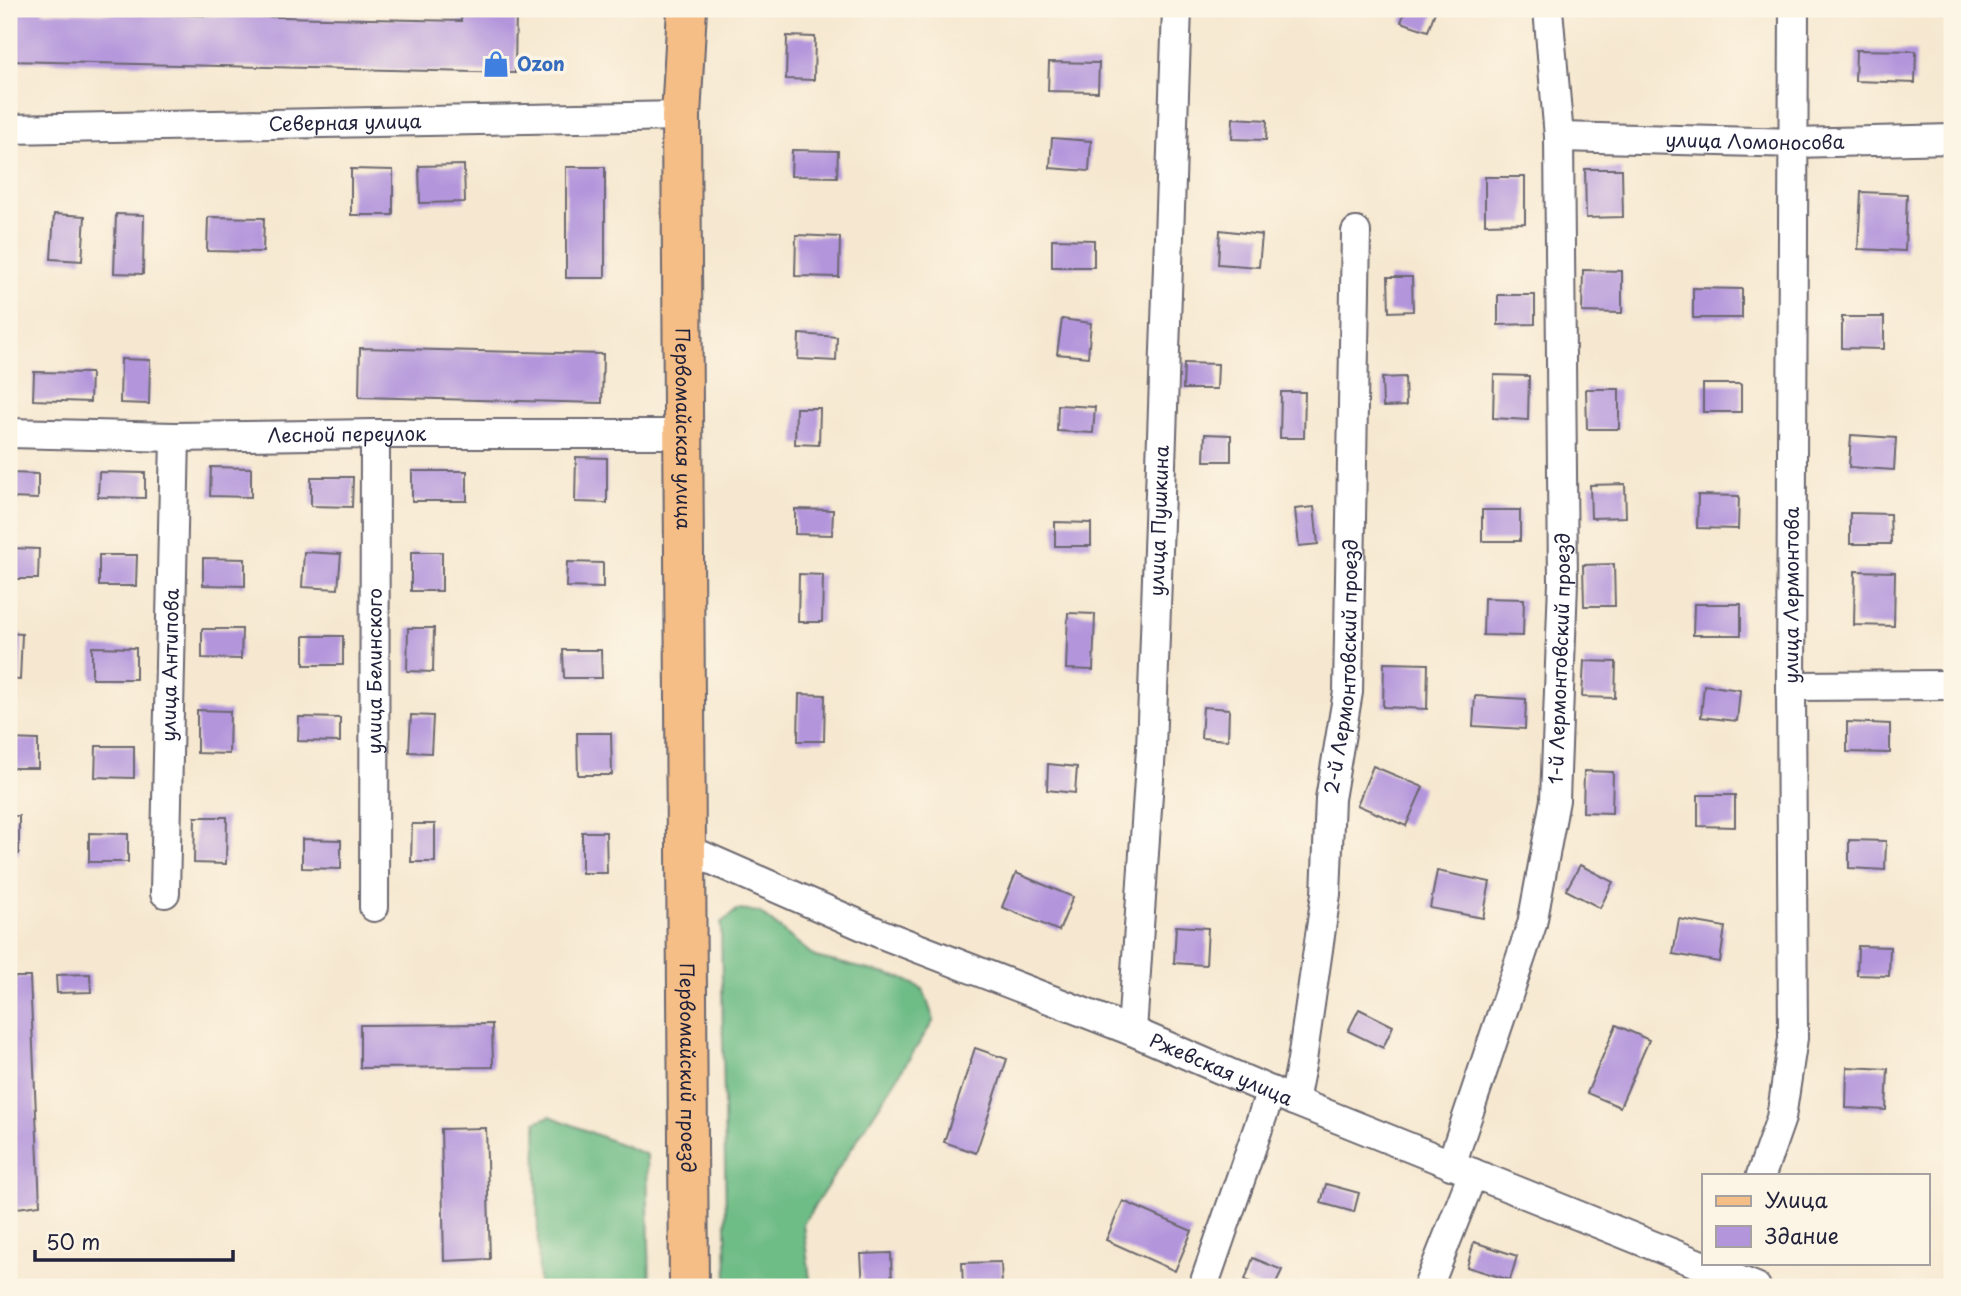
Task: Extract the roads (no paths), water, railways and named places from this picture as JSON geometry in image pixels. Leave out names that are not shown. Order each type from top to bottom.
[{"type":"main road","name":"Первомайская улица","points":[[687,9],[681,116],[687,849]]},
{"type":"main road","name":"Первомайский проезд","points":[[687,849],[689,1287]]},
{"type":"street","name":"улица Пушкина","points":[[1132,1031],[1150,749],[1177,9]]},
{"type":"street","name":"1-й Лермонтовский проезд","points":[[1429,1287],[1532,924],[1555,800],[1563,582],[1559,136],[1548,9]]},
{"type":"street","name":"улица Лермонтова","points":[[1761,1174],[1781,1118],[1793,1038],[1791,686],[1794,9]]},
{"type":"street","name":"Северная улица","points":[[9,129],[681,116]]},
{"type":"street","name":"улица Ломоносова","points":[[1559,136],[1794,143],[1952,139]]},
{"type":"street","name":"2-й Лермонтовский проезд","points":[[1203,1287],[1283,1096],[1302,1060],[1325,894],[1330,799],[1348,692],[1356,232]]},
{"type":"street","name":"Лесной переулок","points":[[9,433],[175,437],[684,434]]},
{"type":"street","name":"улица Белинского","points":[[374,907],[375,434]]},
{"type":"street","name":"улица Антипова","points":[[165,893],[175,437]]},
{"type":"street","points":[[1791,686],[1952,685]]},
{"type":"street","name":"Ржевская улица","points":[[687,849],[879,933],[1132,1031],[1283,1096],[1756,1287]]},
{"type":"place","name":"Ozon","points":[[496,64]]}]
